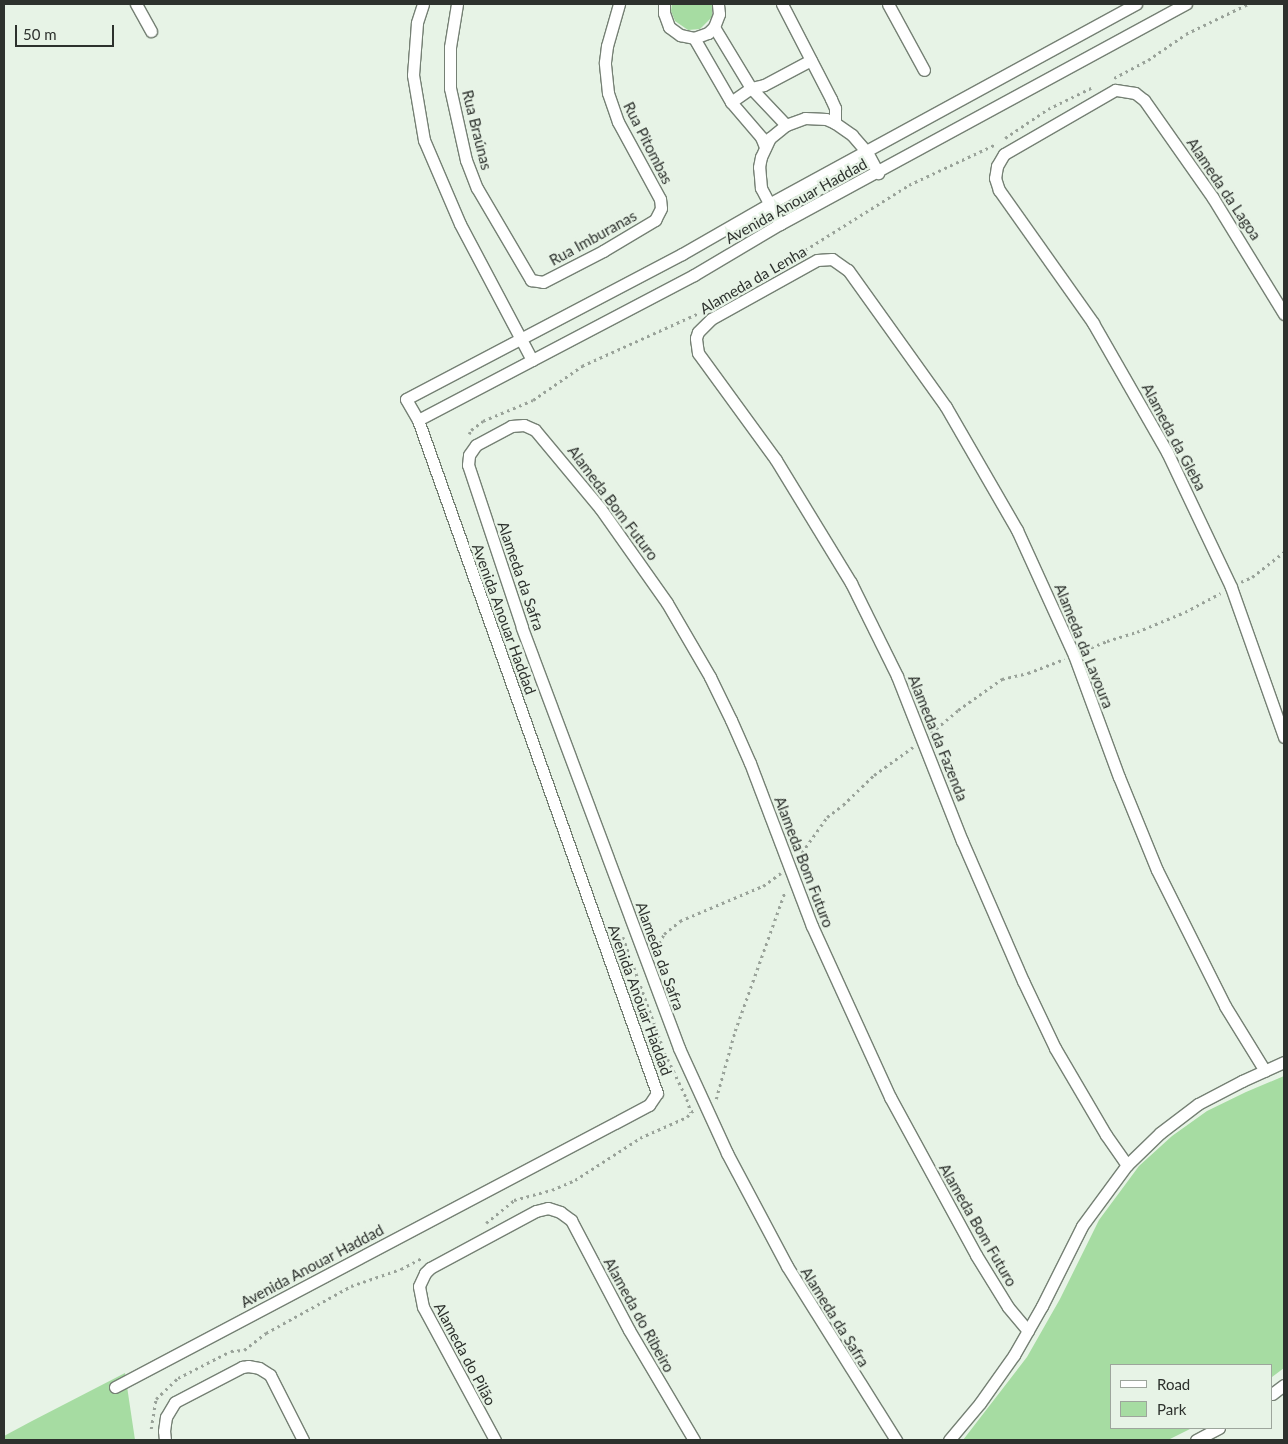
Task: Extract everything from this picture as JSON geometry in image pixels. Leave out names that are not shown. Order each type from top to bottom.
[{"type":"street","points":[[136,4],[151,31]]},
{"type":"street","points":[[423,4],[417,23],[413,75],[424,140],[460,224],[532,360]]},
{"type":"street","name":"Rua Braúnas","points":[[457,4],[450,47],[450,88],[466,160],[477,188],[531,280]]},
{"type":"street","name":"Rua Pitombas","points":[[619,4],[606,46],[608,93],[618,122],[660,199],[661,208]]},
{"type":"street","points":[[664,4],[664,13],[669,26],[680,36],[694,38],[714,27],[719,14],[718,4]]},
{"type":"street","points":[[782,4],[835,108],[836,123]]},
{"type":"street","points":[[888,4],[924,70]]},
{"type":"street","name":"Avenida Anouar Haddad","points":[[115,1387],[649,1105],[657,1093],[418,420],[406,399],[682,254],[769,204],[1136,4]]},
{"type":"street","name":"Avenida Anouar Haddad","points":[[418,420],[694,275],[780,224],[878,173],[1186,4]]},
{"type":"street","points":[[714,27],[751,88],[786,125]]},
{"type":"street","points":[[694,38],[731,102],[760,137],[765,147]]},
{"type":"street","points":[[731,102],[751,88],[764,85],[811,60]]},
{"type":"street","name":"Alameda da Lagoa","points":[[995,172],[1004,154],[1115,90],[1129,91],[1144,100],[1180,148],[1246,248],[1284,314]]},
{"type":"street","points":[[780,224],[769,204],[759,177],[761,157],[765,147],[774,135],[786,125],[800,119],[816,118],[836,123],[852,135],[867,152],[878,173]]},
{"type":"street","name":"Alameda da Gleba","points":[[995,172],[999,190],[1064,279],[1138,400],[1184,488],[1231,587],[1284,738]]},
{"type":"street","name":"Rua Imburanas","points":[[531,280],[543,282],[603,251],[655,220],[661,208]]},
{"type":"street","name":"Alameda da Lenha","points":[[696,338],[701,327],[710,319],[816,260],[832,259]]},
{"type":"street","name":"Alameda da Lavoura","points":[[832,259],[843,265],[920,368],[971,448],[1017,530],[1074,655],[1118,777],[1157,870],[1217,991],[1265,1072]]},
{"type":"street","name":"Alameda da Fazenda","points":[[696,338],[698,353],[701,359],[776,460],[826,539],[875,629],[923,739],[962,841],[1023,981],[1055,1048],[1106,1135],[1126,1165]]},
{"type":"street","name":"Alameda Bom Futuro","points":[[470,451],[476,445],[512,426],[524,425],[540,434],[600,508],[646,570],[687,636],[722,703],[750,763],[789,867],[841,994],[913,1143],[1008,1306],[1028,1331]]},
{"type":"street","name":"Alameda da Safra","points":[[470,451],[468,464],[522,627],[657,994],[705,1106],[756,1210],[787,1266],[896,1440]]},
{"type":"street","points":[[949,1440],[998,1378],[1028,1331],[1082,1226],[1126,1165],[1160,1133],[1198,1104],[1284,1062]]},
{"type":"street","name":"Alameda do Ribeiro","points":[[421,1279],[430,1268],[536,1211],[554,1209],[571,1220],[634,1338],[694,1440]]},
{"type":"street","name":"Alameda do Pilão","points":[[421,1279],[418,1294],[422,1306],[495,1440]]},
{"type":"street","points":[[165,1440],[164,1424],[175,1402],[242,1367],[259,1368],[273,1381],[303,1440]]},
{"type":"street","points":[[1196,1440],[1217,1429]]},
{"type":"path","points":[[1106,81],[1148,60],[1186,34],[1248,4]]},
{"type":"path","points":[[791,260],[908,185],[998,143],[1048,109],[1098,85]]},
{"type":"path","points":[[467,438],[471,430],[483,421],[533,400],[582,366],[702,311]]},
{"type":"path","points":[[654,952],[664,934],[680,921],[762,886],[789,867],[798,858],[827,817],[843,805],[874,775],[923,739],[958,710],[1002,679],[1028,673],[1184,612],[1252,577],[1284,552]]},
{"type":"path","points":[[479,1227],[514,1200],[552,1190],[569,1183],[640,1138],[686,1117],[691,1112],[716,1102],[735,1032],[784,896],[789,867]]},
{"type":"path","points":[[621,930],[665,1053],[688,1099],[691,1112]]},
{"type":"path","points":[[151,1432],[156,1399],[178,1378],[231,1351],[244,1350],[266,1333],[351,1286],[401,1269],[425,1257]]},
{"type":"green space","points":[[672,4],[712,4],[712,17],[700,29],[688,30],[675,21],[671,11]]},
{"type":"green space","points":[[1284,1076],[1284,1368],[1273,1376],[1273,1364],[1110,1364],[1110,1429],[1190,1429],[1168,1440],[963,1440],[1027,1357],[1060,1299],[1099,1220],[1139,1166],[1172,1136],[1207,1111]]},
{"type":"green space","points":[[125,1373],[135,1440],[4,1440],[4,1436]]}]
